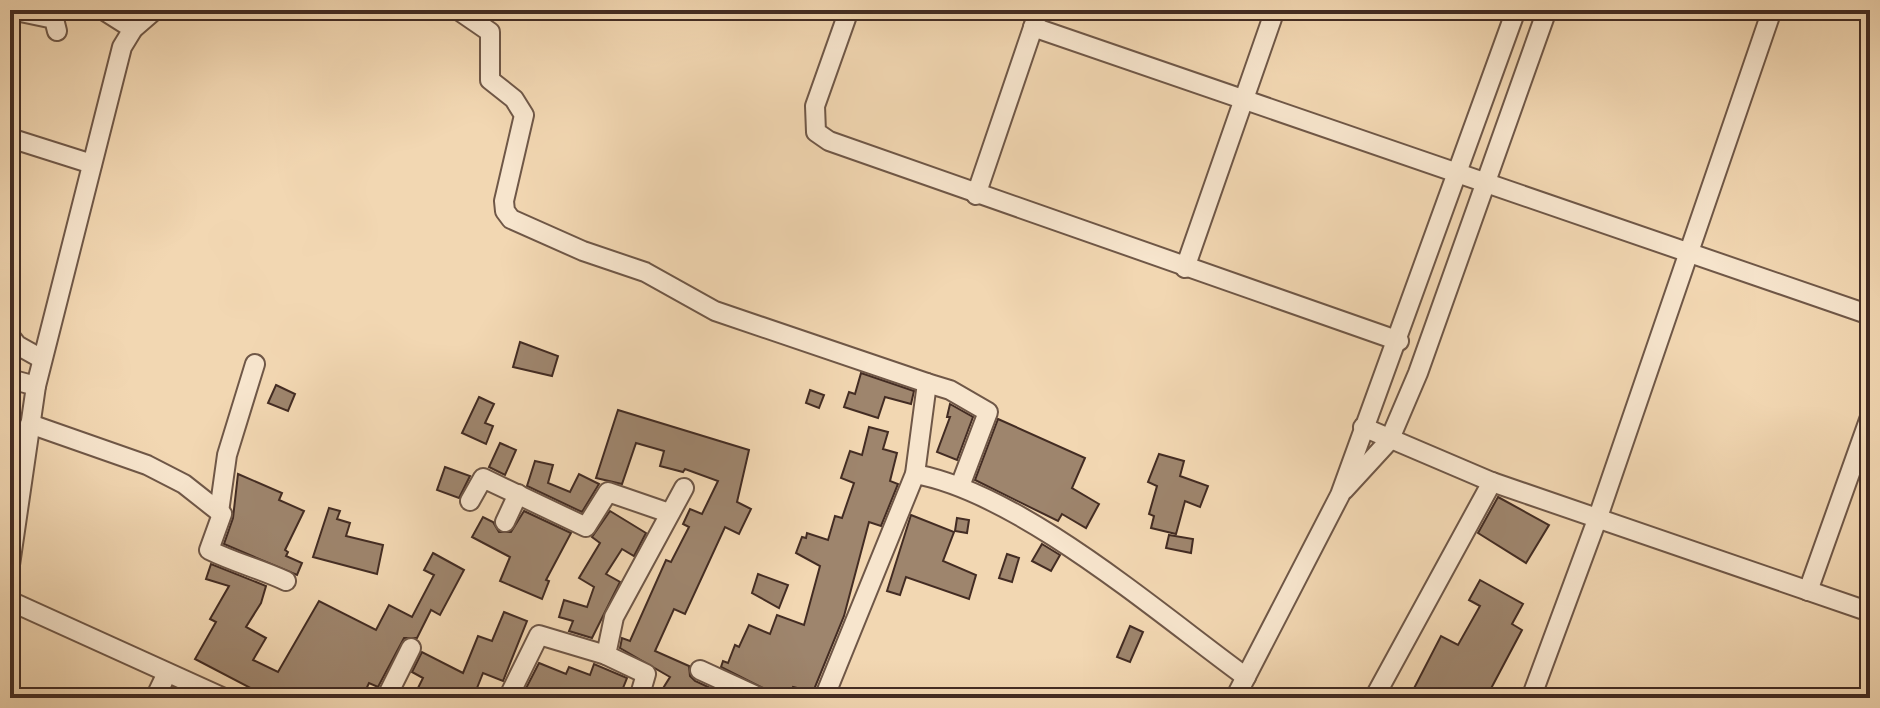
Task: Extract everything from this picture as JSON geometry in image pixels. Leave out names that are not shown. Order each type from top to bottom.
[{"type":"street","points":[[11,10],[54,19],[57,31]]},
{"type":"street","points":[[103,10],[133,29]]},
{"type":"street","points":[[10,565],[36,386],[122,47],[133,29],[155,10]]},
{"type":"street","points":[[458,10],[490,32],[490,80],[514,99],[524,115],[524,127],[504,201],[505,211],[511,219],[583,251],[645,272],[715,311],[950,390],[988,412],[960,486]]},
{"type":"street","points":[[849,10],[815,106],[816,132],[829,141],[1399,341]]},
{"type":"street","points":[[1185,268],[1275,10]]},
{"type":"street","points":[[1235,698],[1340,495],[1363,427],[1399,341],[1516,10]]},
{"type":"street","points":[[1340,495],[1389,441],[1418,373],[1547,10]]},
{"type":"street","points":[[1531,698],[1598,517],[1772,10]]},
{"type":"street","points":[[976,195],[1036,18],[1243,100],[1870,315]]},
{"type":"street","points":[[10,138],[92,164]]},
{"type":"street","points":[[10,336],[17,345],[42,359]]},
{"type":"street","points":[[219,512],[227,455],[255,364]]},
{"type":"street","points":[[10,379],[36,386]]},
{"type":"street","points":[[824,698],[915,474],[927,383]]},
{"type":"street","points":[[1808,591],[1870,417]]},
{"type":"street","points":[[30,424],[147,465],[184,484],[222,514],[209,550],[236,564],[247,562],[286,581]]},
{"type":"street","points":[[1363,427],[1389,441],[1492,482],[1870,612]]},
{"type":"street","points":[[915,474],[960,486],[1010,511],[1079,554],[1246,677]]},
{"type":"street","points":[[470,501],[483,478],[586,527],[608,492],[669,513]]},
{"type":"street","points":[[1374,698],[1492,482]]},
{"type":"street","points":[[606,655],[614,617],[684,488]]},
{"type":"street","points":[[505,522],[518,494]]},
{"type":"street","points":[[10,601],[224,698]]},
{"type":"street","points":[[508,698],[539,635],[606,655],[646,674],[639,698]]},
{"type":"street","points":[[386,698],[411,648]]},
{"type":"street","points":[[700,670],[761,698]]},
{"type":"street","points":[[155,698],[167,673]]},
{"type":"building","points":[[520,342],[558,356],[552,376],[513,367]]},
{"type":"building","points":[[861,373],[914,391],[911,404],[885,397],[878,418],[844,407],[849,392],[855,394]]},
{"type":"building","points":[[276,385],[295,394],[288,411],[268,403]]},
{"type":"building","points":[[810,390],[824,395],[819,408],[806,403]]},
{"type":"building","points":[[479,397],[494,404],[485,423],[493,426],[486,444],[462,433]]},
{"type":"building","points":[[950,404],[973,417],[957,460],[937,452],[950,417],[947,417]]},
{"type":"building","points":[[618,410],[749,450],[737,502],[751,509],[739,534],[725,527],[685,614],[674,609],[655,651],[689,666],[690,676],[695,681],[732,698],[657,698],[670,677],[620,648],[622,638],[630,641],[666,560],[671,562],[689,527],[683,524],[690,509],[702,514],[718,481],[685,469],[683,472],[660,466],[664,451],[636,443],[622,484],[596,478]]},
{"type":"building","points":[[998,419],[1085,458],[1072,488],[1099,504],[1086,528],[1062,514],[1058,521],[975,480]]},
{"type":"building","points":[[869,427],[888,432],[883,449],[897,453],[890,481],[898,484],[881,526],[869,522],[844,616],[813,692],[793,687],[788,698],[783,698],[721,667],[723,661],[728,663],[735,645],[739,647],[749,625],[770,634],[777,615],[804,625],[820,566],[796,553],[802,537],[806,538],[807,533],[828,540],[835,516],[842,518],[854,483],[841,478],[850,451],[862,455]]},
{"type":"building","points":[[500,443],[516,450],[505,475],[489,467]]},
{"type":"building","points":[[1159,454],[1184,461],[1180,476],[1208,486],[1200,507],[1185,501],[1176,534],[1151,528],[1154,516],[1149,514],[1157,486],[1148,482]]},
{"type":"building","points":[[535,461],[553,465],[548,483],[570,492],[579,474],[599,484],[582,512],[527,486]]},
{"type":"building","points":[[445,467],[470,476],[459,498],[437,490]]},
{"type":"building","points":[[238,474],[282,493],[279,500],[304,511],[285,550],[288,552],[286,556],[302,563],[297,575],[224,544],[233,518]]},
{"type":"building","points":[[1498,497],[1549,525],[1526,563],[1478,533]]},
{"type":"building","points":[[329,508],[340,511],[337,519],[350,523],[346,536],[383,545],[377,574],[313,557]]},
{"type":"building","points":[[524,511],[571,533],[546,580],[549,581],[542,599],[500,581],[510,557],[472,537],[483,517],[493,522],[499,532],[511,532]]},
{"type":"building","points":[[610,511],[646,533],[634,556],[622,549],[606,574],[620,582],[592,638],[569,631],[573,621],[559,617],[564,600],[587,607],[594,587],[579,578],[600,543],[592,537]]},
{"type":"building","points":[[911,515],[954,532],[943,561],[976,575],[969,599],[906,577],[900,595],[887,591]]},
{"type":"building","points":[[957,518],[969,520],[967,533],[955,531]]},
{"type":"building","points":[[1169,535],[1193,539],[1191,553],[1166,548]]},
{"type":"building","points":[[1042,544],[1060,555],[1051,571],[1032,561]]},
{"type":"building","points":[[433,553],[464,570],[440,615],[431,610],[417,638],[404,638],[378,687],[369,683],[362,698],[281,698],[265,689],[262,694],[195,659],[216,622],[210,619],[229,586],[206,579],[211,564],[266,586],[261,603],[246,627],[266,638],[253,660],[278,672],[319,601],[376,630],[389,605],[412,617],[434,575],[424,570]]},
{"type":"building","points":[[1007,554],[1019,558],[1012,582],[999,578]]},
{"type":"building","points":[[758,574],[788,585],[779,608],[752,593]]},
{"type":"building","points":[[1480,580],[1523,604],[1512,624],[1522,630],[1486,698],[1409,698],[1441,636],[1458,645],[1480,606],[1469,600]]},
{"type":"building","points":[[504,612],[527,621],[503,681],[483,673],[473,698],[413,698],[423,678],[412,672],[422,652],[463,673],[478,636],[492,641]]},
{"type":"building","points":[[1130,626],[1143,632],[1130,662],[1117,657]]},
{"type":"building","points":[[539,663],[566,674],[569,667],[590,675],[594,664],[627,678],[619,698],[521,698]]},
{"type":"building","points":[[173,688],[195,698],[168,698]]}]
